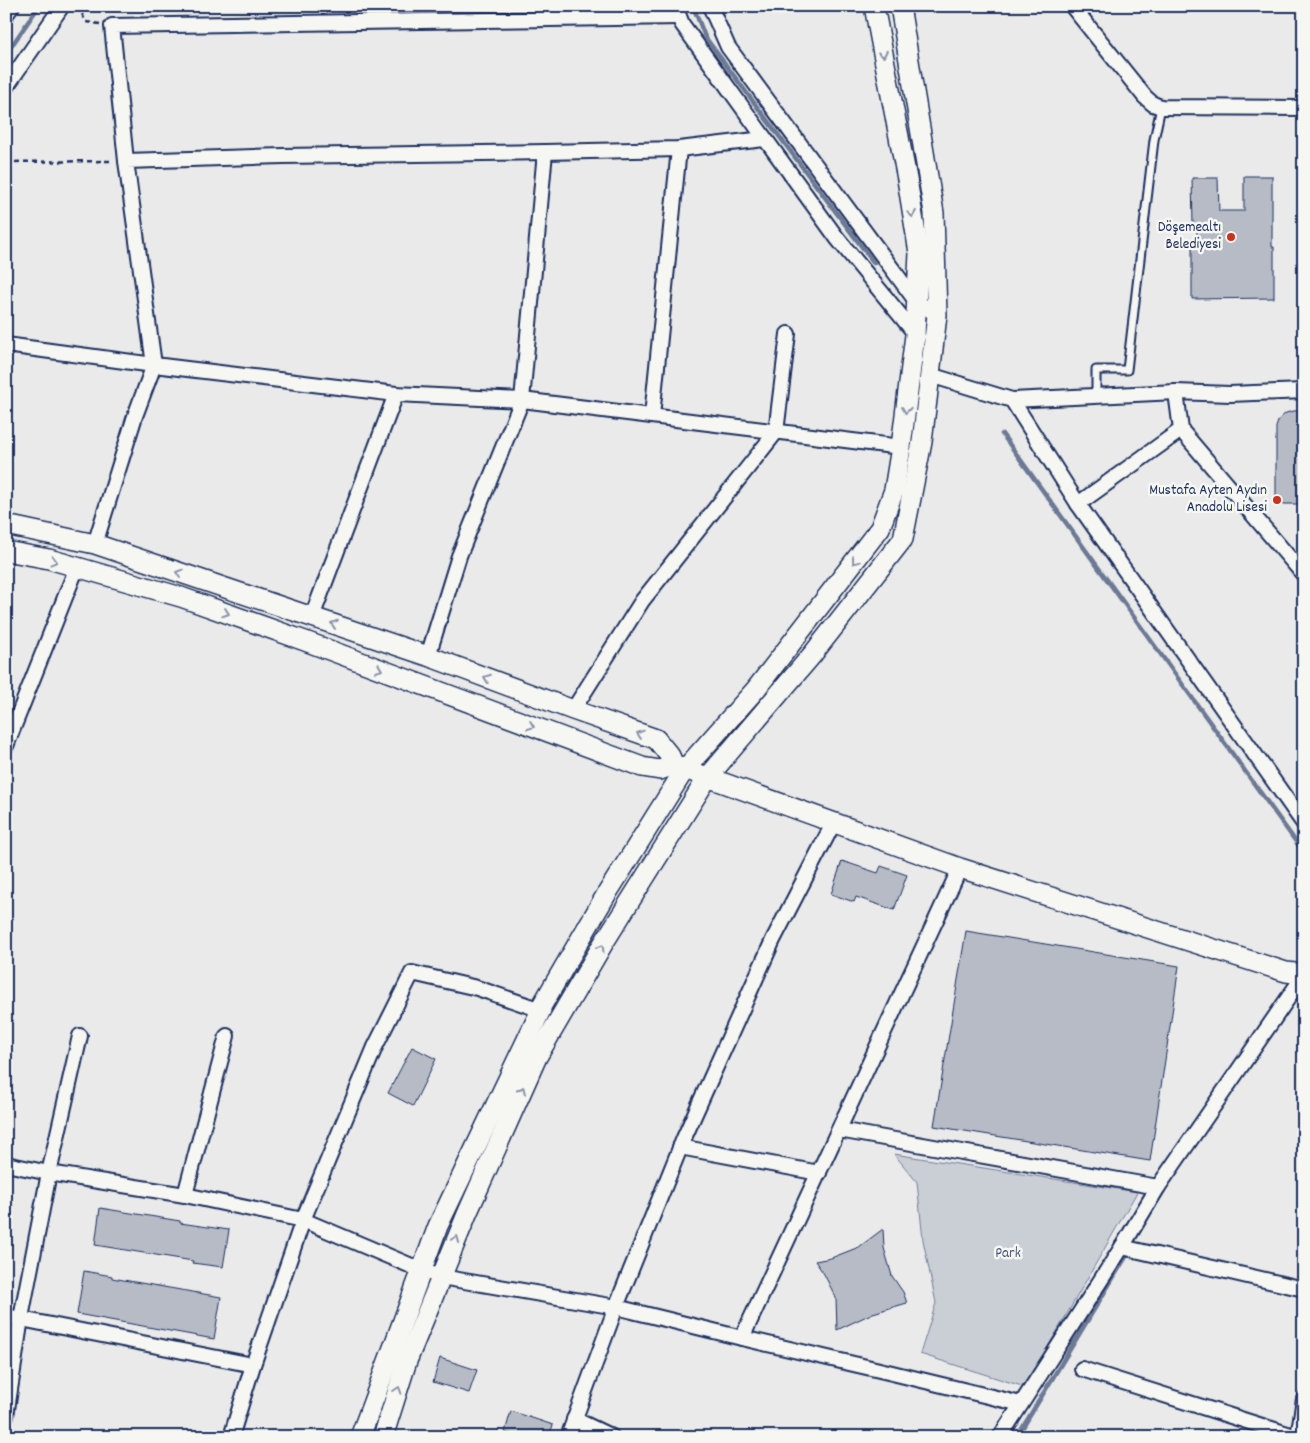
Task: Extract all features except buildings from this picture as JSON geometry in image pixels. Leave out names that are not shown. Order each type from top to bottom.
[{"type":"street","points":[[6,14],[12,6]]},
{"type":"street","points":[[6,87],[62,6]]},
{"type":"street","points":[[710,6],[728,47],[916,301],[936,315]]},
{"type":"street","points":[[360,1437],[438,1226],[541,1007],[680,767],[756,689],[880,528],[894,490],[915,335],[918,253],[907,179],[874,6]]},
{"type":"street","points":[[383,1437],[407,1361],[466,1214],[537,1057],[603,944],[708,778],[812,655],[903,539],[922,442],[936,315],[934,213],[900,6]]},
{"type":"street","points":[[1072,6],[1153,104],[1161,107],[1304,108]]},
{"type":"street","points":[[95,544],[135,416],[154,365],[126,161],[112,26],[677,12],[682,24],[836,238],[915,335],[933,349]]},
{"type":"street","points":[[126,161],[679,148],[764,139]]},
{"type":"street","points":[[652,416],[679,148]]},
{"type":"street","points":[[428,656],[459,556],[522,400],[545,152]]},
{"type":"street","points":[[574,710],[642,601],[776,432],[788,334]]},
{"type":"street","points":[[6,345],[396,394],[522,400],[901,447]]},
{"type":"street","points":[[910,373],[930,375],[1012,400],[1176,392],[1230,394],[1304,391]]},
{"type":"street","points":[[1176,392],[1181,430],[1304,574]]},
{"type":"street","points":[[312,617],[396,394]]},
{"type":"street","points":[[1012,400],[1078,504],[1304,824]]},
{"type":"street","points":[[1078,504],[1181,430]]},
{"type":"street","points":[[6,525],[95,544],[428,656],[656,739],[680,767],[708,778],[960,868],[1286,972],[1304,975],[1158,1187],[1122,1247],[1000,1437]]},
{"type":"street","points":[[6,551],[49,559],[181,598],[305,641],[642,767],[660,770],[680,767]]},
{"type":"street","points":[[6,746],[76,567]]},
{"type":"street","points":[[568,1437],[616,1307],[680,1147],[773,940],[834,822]]},
{"type":"street","points":[[742,1338],[960,868]]},
{"type":"street","points":[[231,1437],[303,1220],[375,1047],[412,974],[477,988],[541,1010]]},
{"type":"street","points":[[6,1416],[21,1318],[49,1173],[80,1036]]},
{"type":"street","points":[[185,1195],[227,1036]]},
{"type":"street","points":[[839,1130],[1158,1187]]},
{"type":"street","points":[[680,1147],[819,1173]]},
{"type":"street","points":[[6,1164],[49,1173],[185,1195],[303,1220],[441,1277],[616,1307],[1021,1404]]},
{"type":"street","points":[[1122,1247],[1304,1289]]},
{"type":"street","points":[[6,1316],[254,1365]]},
{"type":"street","points":[[1082,1369],[1297,1437],[1304,1399]]},
{"type":"street","points":[[574,1419],[612,1437]]},
{"type":"lane","points":[[1096,396],[1096,370],[1128,370],[1154,140],[1161,107]]},
{"type":"path","points":[[78,6],[86,22],[112,26]]},
{"type":"path","points":[[6,162],[126,161]]},
{"type":"green space","name":"Park","points":[[894,1154],[1137,1192],[1025,1387],[920,1354],[936,1303],[923,1240],[917,1182]]},
{"type":"waterway","points":[[6,54],[39,6]]},
{"type":"waterway","points":[[693,6],[705,37],[874,263]]},
{"type":"waterway","points":[[1002,434],[1304,853]]},
{"type":"waterway","points":[[1017,1437],[1127,1255]]},
{"type":"place","name":"Döşemealtı Belediyesi","points":[[1231,237]]},
{"type":"place","name":"Mustafa Ayten Aydın Anadolu Lisesi","points":[[1277,500]]}]
